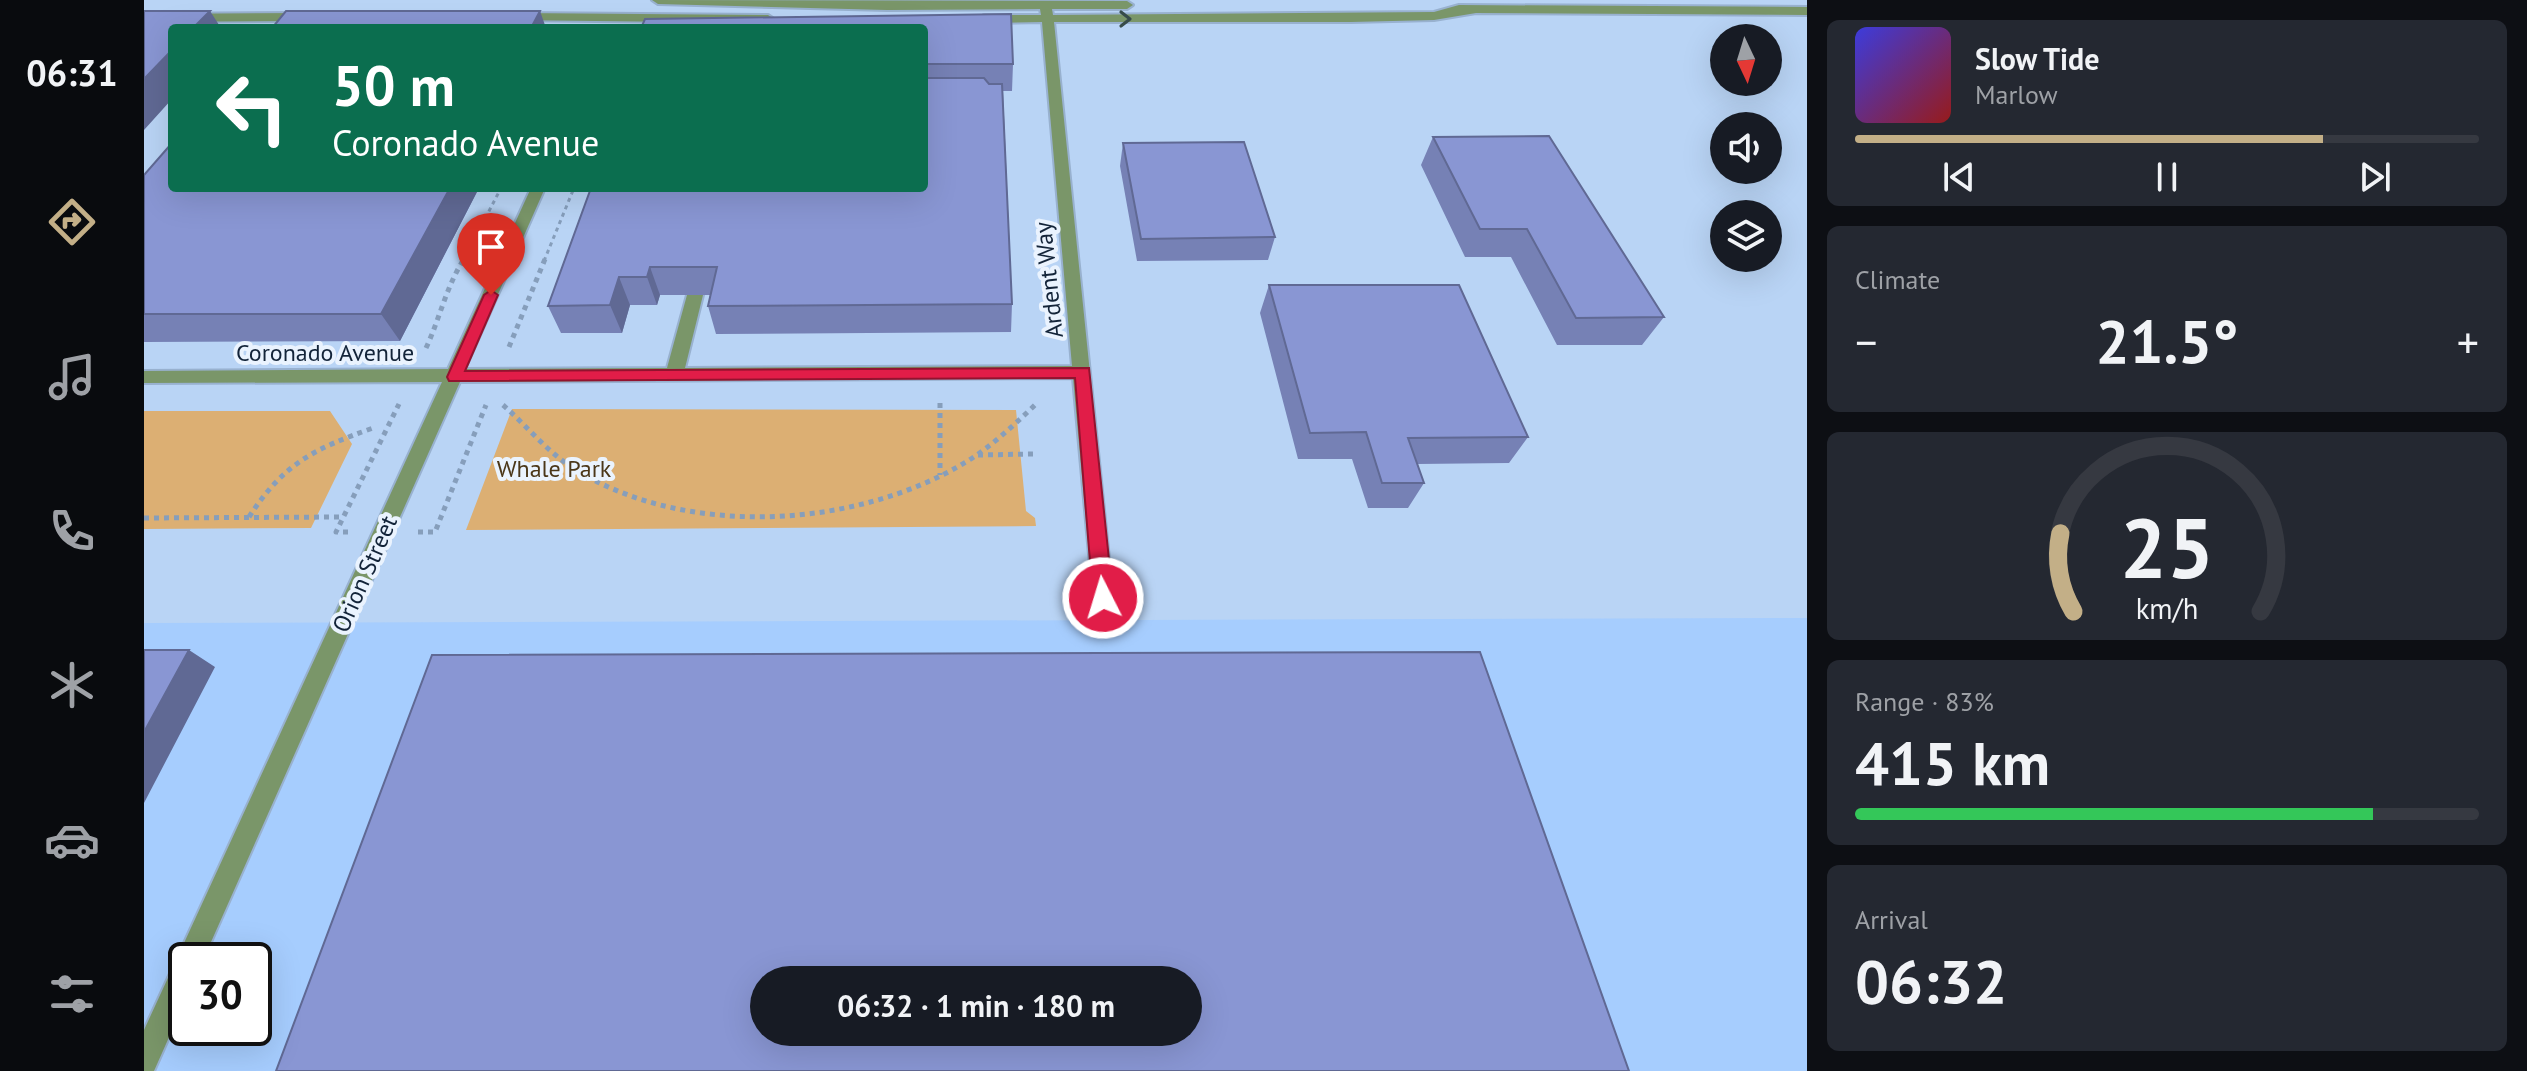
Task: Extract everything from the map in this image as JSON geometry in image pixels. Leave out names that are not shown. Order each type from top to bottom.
[{"type":"street","points":[[611,24],[622,0]]},
{"type":"street","points":[[658,0],[1420,16],[1471,5],[1807,11]]},
{"type":"street","points":[[852,19],[1046,8]]},
{"type":"street","name":"Ardent Way","points":[[1046,8],[1103,598]]},
{"type":"street","points":[[496,17],[615,15],[778,19]]},
{"type":"street","points":[[144,18],[278,23],[329,17]]},
{"type":"street","name":"Orion Street","points":[[198,942],[536,192]]},
{"type":"street","points":[[674,375],[695,295]]},
{"type":"street","name":"Coronado Avenue","points":[[144,377],[1083,372]]},
{"type":"street","points":[[144,1061],[168,1008]]},
{"type":"path","points":[[423,356],[444,310],[447,286],[473,245],[499,192]]},
{"type":"path","points":[[505,358],[572,192]]},
{"type":"path","points":[[404,393],[336,532],[435,532],[490,396]]},
{"type":"path","points":[[940,403],[940,475]]},
{"type":"path","points":[[503,404],[576,470],[650,500],[692,511],[781,516],[823,512],[872,500],[940,475],[977,455],[1036,404]]},
{"type":"path","points":[[249,517],[274,479],[298,458],[373,428]]},
{"type":"path","points":[[977,455],[1033,454]]},
{"type":"path","points":[[144,518],[343,517]]},
{"type":"shaded area","points":[[1807,618],[1807,1071],[144,1071],[144,623]]},
{"type":"green space","name":"Whale Park","points":[[512,409],[1016,410],[1026,511],[1035,518],[1036,526],[466,530]]},
{"type":"green space","points":[[144,411],[330,411],[352,444],[311,528],[144,529]]},
{"type":"building","points":[[144,11],[210,11],[197,24],[168,24],[168,54],[144,79]]},
{"type":"building","points":[[286,11],[540,11],[533,24],[275,24]]},
{"type":"building","points":[[1011,14],[1013,64],[928,64],[928,24],[643,24],[645,19]]},
{"type":"building","points":[[928,78],[984,78],[989,84],[1002,84],[1012,304],[708,306],[717,267],[650,267],[647,277],[619,277],[610,305],[548,306],[590,192],[928,192]]},
{"type":"building","points":[[1549,136],[1664,317],[1576,318],[1527,229],[1480,229],[1433,137]]},
{"type":"building","points":[[1244,142],[1275,237],[1141,239],[1123,143]]},
{"type":"building","points":[[168,148],[168,192],[448,192],[381,314],[144,314],[144,175]]},
{"type":"building","points":[[1269,285],[1459,285],[1528,437],[1408,438],[1424,483],[1382,483],[1366,432],[1310,433]]},
{"type":"building","points":[[144,650],[189,650],[144,732]]},
{"type":"building","points":[[1480,652],[1629,1071],[276,1071],[432,655]]},
{"type":"route","points":[[491,295],[455,377],[1083,372],[1103,598]]}]
